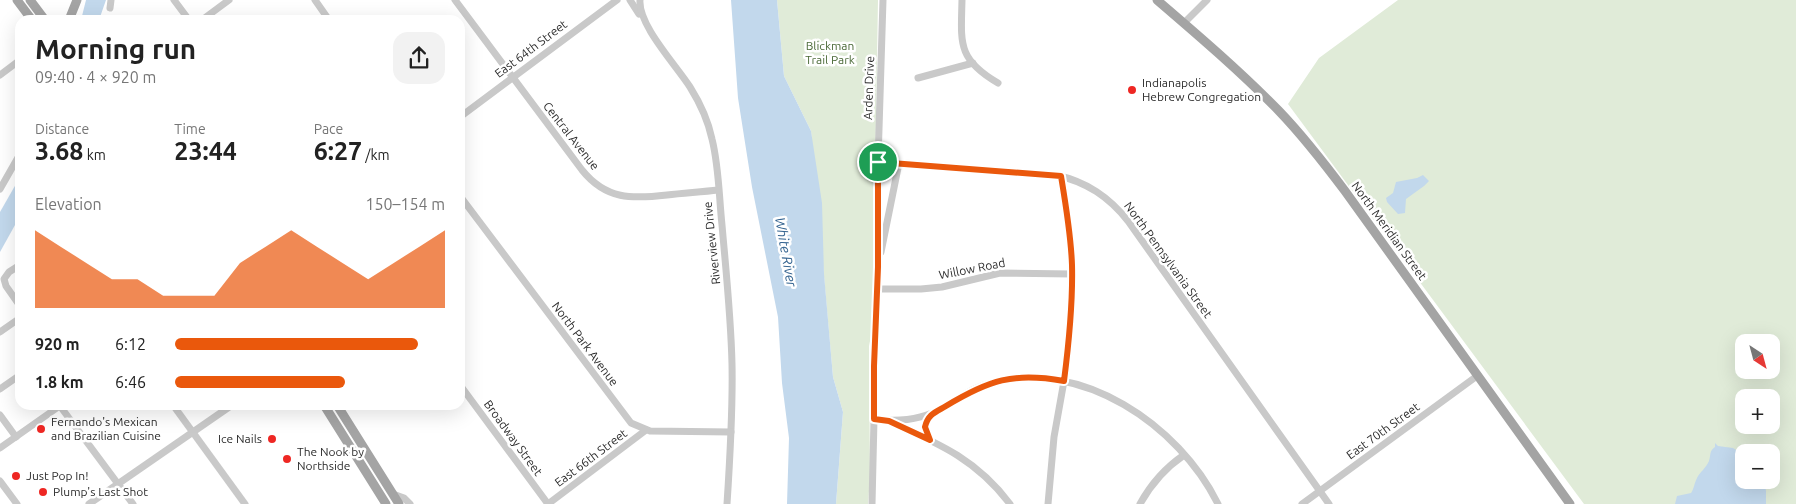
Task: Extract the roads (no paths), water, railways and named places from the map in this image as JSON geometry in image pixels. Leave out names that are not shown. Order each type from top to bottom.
[{"type":"main road","points":[[17,0],[28,15]]},
{"type":"main road","points":[[30,0],[41,15]]},
{"type":"main road","points":[[70,15],[77,0]]},
{"type":"main road","name":"North Meridian Street","points":[[1157,0],[1246,79],[1279,111],[1310,146],[1570,504]]},
{"type":"main road","points":[[327,410],[386,504]]},
{"type":"main road","points":[[340,410],[399,504]]},
{"type":"street","points":[[174,0],[185,15]]},
{"type":"street","points":[[209,15],[229,0]]},
{"type":"street","points":[[314,0],[325,15]]},
{"type":"street","name":"Central Avenue","points":[[455,0],[582,170],[601,188],[622,196],[640,198],[718,190]]},
{"type":"street","name":"East 64th Street","points":[[465,113],[617,0]]},
{"type":"street","points":[[630,0],[648,28]]},
{"type":"street","name":"Riverview Drive","points":[[640,0],[640,12],[648,28],[690,88],[704,114],[713,145],[729,318],[732,374],[727,504]]},
{"type":"street","name":"Arden Drive","points":[[872,504],[883,0]]},
{"type":"street","points":[[962,0],[962,42],[966,54],[973,63],[998,83]]},
{"type":"street","points":[[1184,23],[1206,0]]},
{"type":"street","points":[[918,78],[973,63]]},
{"type":"street","points":[[0,75],[15,64]]},
{"type":"street","name":"North Pennsylvania Street","points":[[878,162],[1061,176],[1091,187],[1106,197],[1122,214],[1329,504]]},
{"type":"street","points":[[0,190],[15,163]]},
{"type":"street","name":"Arden Drive","points":[[878,267],[899,163]]},
{"type":"street","points":[[1048,504],[1054,437],[1064,381],[1070,327],[1072,274],[1068,221],[1061,176]]},
{"type":"street","name":"North Park Avenue","points":[[465,203],[625,416],[635,426],[646,430]]},
{"type":"street","points":[[15,268],[4,279],[6,286],[15,299]]},
{"type":"street","name":"Willow Road","points":[[877,289],[942,287],[1000,273],[1072,274]]},
{"type":"street","points":[[0,332],[15,322]]},
{"type":"street","name":"East 70th Street","points":[[1302,504],[1477,376]]},
{"type":"street","points":[[930,440],[925,427],[928,418],[967,393],[990,383],[1022,377],[1064,381],[1097,392],[1128,408],[1160,431],[1184,455],[1201,476],[1218,504]]},
{"type":"street","points":[[0,389],[15,378]]},
{"type":"street","name":"Broadway Street","points":[[465,392],[548,504]]},
{"type":"street","points":[[0,448],[53,410]]},
{"type":"street","points":[[64,410],[133,504]]},
{"type":"street","points":[[177,410],[245,504]]},
{"type":"street","points":[[90,504],[225,410]]},
{"type":"street","points":[[874,419],[889,421],[932,414]]},
{"type":"street","points":[[0,415],[16,436]]},
{"type":"street","points":[[889,421],[954,452],[972,465],[996,487],[1010,504]]},
{"type":"street","points":[[646,430],[731,432]]},
{"type":"street","name":"East 66th Street","points":[[548,504],[646,430]]},
{"type":"street","points":[[1140,504],[1149,488],[1161,474],[1184,455]]},
{"type":"street","points":[[0,481],[17,504]]},
{"type":"street","points":[[393,494],[404,498],[410,504]]},
{"type":"water","points":[[86,0],[106,0],[101,15],[82,15]]},
{"type":"water","name":"White River","points":[[731,0],[777,0],[784,76],[811,131],[822,203],[824,274],[833,377],[843,412],[836,504],[787,504],[789,438],[782,383],[778,317],[752,187],[738,98]]},
{"type":"water","points":[[1423,175],[1429,181],[1406,199],[1405,213],[1398,214],[1387,202],[1386,198],[1393,193],[1396,182]]},
{"type":"water","points":[[15,186],[15,225],[0,252],[0,212]]},
{"type":"water","points":[[1715,443],[1718,446],[1735,449],[1735,489],[1766,489],[1766,504],[1675,504],[1677,496],[1691,493],[1697,478],[1709,461],[1711,452],[1715,447]]},
{"type":"place","name":"Indianapolis Hebrew Congregation","points":[[1132,90]]},
{"type":"place","name":"Fernando's Mexican and Brazilian Cuisine","points":[[41,429]]},
{"type":"place","name":"Ice Nails","points":[[272,439]]},
{"type":"place","name":"The Nook by Northside","points":[[287,459]]},
{"type":"place","name":"Just Pop In!","points":[[16,476]]},
{"type":"place","name":"Plump's Last Shot","points":[[43,492]]},
{"type":"park label","name":"Blickman Trail Park","points":[[830,53]]}]
